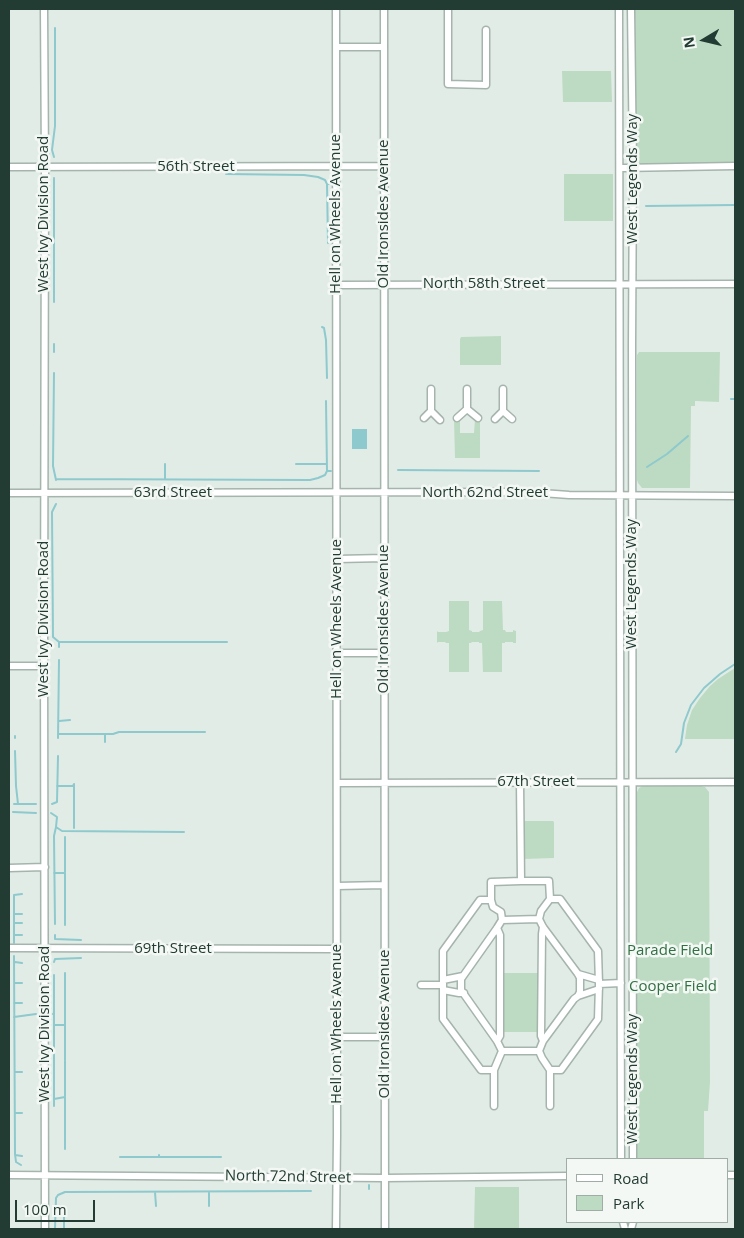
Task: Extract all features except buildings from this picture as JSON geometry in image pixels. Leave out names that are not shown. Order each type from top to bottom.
[{"type":"street","name":"West Ivy Division Road","points":[[44,9],[45,1229]]},
{"type":"street","name":"Hell on Wheels Avenue","points":[[336,9],[336,1229]]},
{"type":"street","name":"Old Ironsides Avenue","points":[[384,9],[385,1229]]},
{"type":"street","points":[[448,9],[448,84],[486,85],[486,30]]},
{"type":"street","name":"West Legends Way","points":[[620,9],[621,1158]]},
{"type":"street","name":"West Legends Way","points":[[631,9],[633,168],[633,1158]]},
{"type":"street","points":[[336,46],[383,47]]},
{"type":"street","name":"56th Street","points":[[9,167],[384,166]]},
{"type":"street","points":[[620,168],[735,166]]},
{"type":"street","name":"North 58th Street","points":[[336,285],[735,284]]},
{"type":"street","points":[[424,418],[431,411],[431,389]]},
{"type":"street","points":[[467,389],[468,409],[478,418]]},
{"type":"street","points":[[503,389],[503,411],[512,419]]},
{"type":"street","points":[[457,418],[468,409]]},
{"type":"street","points":[[431,411],[440,420]]},
{"type":"street","points":[[495,418],[503,411]]},
{"type":"street","name":"North 62nd Street","points":[[337,493],[528,492],[735,496]]},
{"type":"street","name":"63rd Street","points":[[9,493],[337,493]]},
{"type":"street","points":[[337,559],[384,558]]},
{"type":"street","points":[[337,653],[384,653]]},
{"type":"street","points":[[9,666],[44,666]]},
{"type":"street","points":[[520,782],[521,881]]},
{"type":"street","name":"67th Street","points":[[337,783],[735,782]]},
{"type":"street","points":[[9,868],[45,868]]},
{"type":"street","points":[[494,1106],[494,1070],[502,1051],[461,990],[461,979],[502,920],[501,912],[493,907],[491,882],[548,882],[550,899],[541,911],[539,919],[543,927],[578,974],[599,984],[621,984]]},
{"type":"street","points":[[337,886],[384,885]]},
{"type":"street","points":[[550,899],[560,899],[598,951],[599,984],[598,1019],[561,1070],[550,1070]]},
{"type":"street","points":[[491,900],[480,900],[443,951],[443,1019],[481,1070],[494,1070]]},
{"type":"street","points":[[502,920],[539,919]]},
{"type":"street","points":[[543,927],[543,1041]]},
{"type":"street","points":[[497,1041],[500,1036],[500,935],[498,928]]},
{"type":"street","name":"69th Street","points":[[9,948],[336,949]]},
{"type":"street","points":[[578,974],[580,978],[580,992],[578,996]]},
{"type":"street","points":[[421,985],[443,985],[463,976]]},
{"type":"street","points":[[550,1106],[550,1070],[539,1051],[543,1041],[574,999],[599,984]]},
{"type":"street","points":[[443,985],[459,993],[464,993]]},
{"type":"street","points":[[337,1037],[385,1037]]},
{"type":"street","points":[[502,1051],[539,1051]]},
{"type":"street","name":"North 72nd Street","points":[[9,1175],[385,1178],[566,1176]]},
{"type":"green space","points":[[635,9],[735,9],[735,163],[642,164],[636,160]]},
{"type":"green space","points":[[562,71],[611,71],[612,102],[563,102]]},
{"type":"green space","points":[[564,174],[613,174],[613,221],[564,221]]},
{"type":"green space","points":[[501,336],[501,365],[460,365],[461,337]]},
{"type":"green space","points":[[639,352],[720,352],[719,402],[695,401],[695,406],[691,406],[690,488],[642,488],[638,483],[637,355]]},
{"type":"green space","points":[[475,419],[480,419],[480,458],[455,458],[454,420],[460,420],[460,433],[474,433]]},
{"type":"green space","points":[[449,601],[469,601],[469,630],[479,632],[483,630],[483,601],[502,601],[503,630],[506,632],[516,631],[516,643],[502,643],[502,672],[483,672],[482,643],[472,642],[469,643],[469,672],[449,672],[449,643],[437,643],[437,631],[449,631]]},
{"type":"green space","points":[[735,668],[735,739],[685,739],[692,710],[700,698],[718,679]]},
{"type":"green space","name":"Cooper Field","points":[[643,786],[701,786],[705,787],[709,792],[710,1082],[708,1111],[704,1111],[704,1158],[637,1158],[636,794],[639,788]]},
{"type":"green space","points":[[523,821],[554,822],[554,858],[523,859]]},
{"type":"green space","points":[[501,973],[540,973],[540,1032],[501,1032]]},
{"type":"green space","points":[[475,1187],[519,1187],[519,1229],[474,1229]]},
{"type":"water","points":[[352,429],[367,429],[367,449],[352,449]]},
{"type":"waterway","points":[[54,157],[52,150],[55,126],[55,28]]},
{"type":"waterway","points":[[226,174],[304,175],[318,177],[325,180],[327,184]]},
{"type":"waterway","points":[[54,178],[54,302]]},
{"type":"waterway","points":[[328,243],[327,184],[329,184]]},
{"type":"waterway","points":[[646,206],[735,205]]},
{"type":"waterway","points":[[322,327],[324,328],[326,340],[327,378]]},
{"type":"waterway","points":[[54,344],[54,352]]},
{"type":"waterway","points":[[54,373],[53,466],[56,480]]},
{"type":"waterway","points":[[326,401],[327,471],[331,471]]},
{"type":"waterway","points":[[647,467],[667,454],[688,436]]},
{"type":"waterway","points":[[165,464],[165,479]]},
{"type":"waterway","points":[[296,464],[327,464]]},
{"type":"waterway","points":[[398,470],[539,471]]},
{"type":"waterway","points":[[56,479],[310,480],[325,475],[327,471]]},
{"type":"waterway","points":[[56,504],[52,512],[53,637],[59,642]]},
{"type":"waterway","points":[[59,647],[59,642],[227,642]]},
{"type":"waterway","points":[[58,738],[59,660]]},
{"type":"waterway","points":[[676,752],[681,744],[684,723],[691,705],[704,688],[735,664]]},
{"type":"waterway","points":[[59,721],[70,720]]},
{"type":"waterway","points":[[58,734],[205,732]]},
{"type":"waterway","points":[[105,734],[105,742]]},
{"type":"waterway","points":[[15,751],[18,804]]},
{"type":"waterway","points":[[52,804],[57,802],[58,756]]},
{"type":"waterway","points":[[57,786],[73,786],[74,784],[74,828]]},
{"type":"waterway","points":[[14,804],[36,804]]},
{"type":"waterway","points":[[13,812],[36,813]]},
{"type":"waterway","points":[[51,813],[57,817],[56,827],[62,831],[184,832]]},
{"type":"waterway","points":[[55,924],[54,836],[56,827]]},
{"type":"waterway","points":[[65,837],[65,872]]},
{"type":"waterway","points":[[54,873],[65,873],[65,925]]},
{"type":"waterway","points":[[14,943],[14,895],[22,894]]},
{"type":"waterway","points":[[14,914],[22,914]]},
{"type":"waterway","points":[[14,923],[22,923]]},
{"type":"waterway","points":[[14,935],[22,935]]},
{"type":"waterway","points":[[55,935],[55,939],[81,940]]},
{"type":"waterway","points":[[14,956],[15,1154],[16,1162],[21,1165]]},
{"type":"waterway","points":[[54,962],[55,959],[81,958]]},
{"type":"waterway","points":[[15,962],[22,963]]},
{"type":"waterway","points":[[65,973],[65,1025]]},
{"type":"waterway","points":[[53,1014],[54,975]]},
{"type":"waterway","points":[[15,983],[22,983]]},
{"type":"waterway","points":[[14,1003],[22,1003]]},
{"type":"waterway","points":[[54,1013],[54,1106]]},
{"type":"waterway","points":[[14,1017],[36,1014]]},
{"type":"waterway","points":[[54,1025],[65,1025],[65,1060]]},
{"type":"waterway","points":[[65,1061],[65,1096]]},
{"type":"waterway","points":[[15,1072],[22,1072]]},
{"type":"waterway","points":[[54,1099],[65,1097],[65,1149]]},
{"type":"waterway","points":[[15,1113],[22,1113]]},
{"type":"waterway","points":[[15,1155],[22,1156]]},
{"type":"waterway","points":[[120,1157],[159,1157],[159,1155]]},
{"type":"waterway","points":[[159,1157],[221,1157]]},
{"type":"waterway","points":[[55,1229],[56,1198],[65,1192],[311,1191]]},
{"type":"waterway","points":[[155,1192],[156,1206]]},
{"type":"waterway","points":[[209,1192],[209,1206]]},
{"type":"waterway","points":[[64,1207],[64,1229]]},
{"type":"park label","name":"Parade Field","points":[[670,951]]}]
